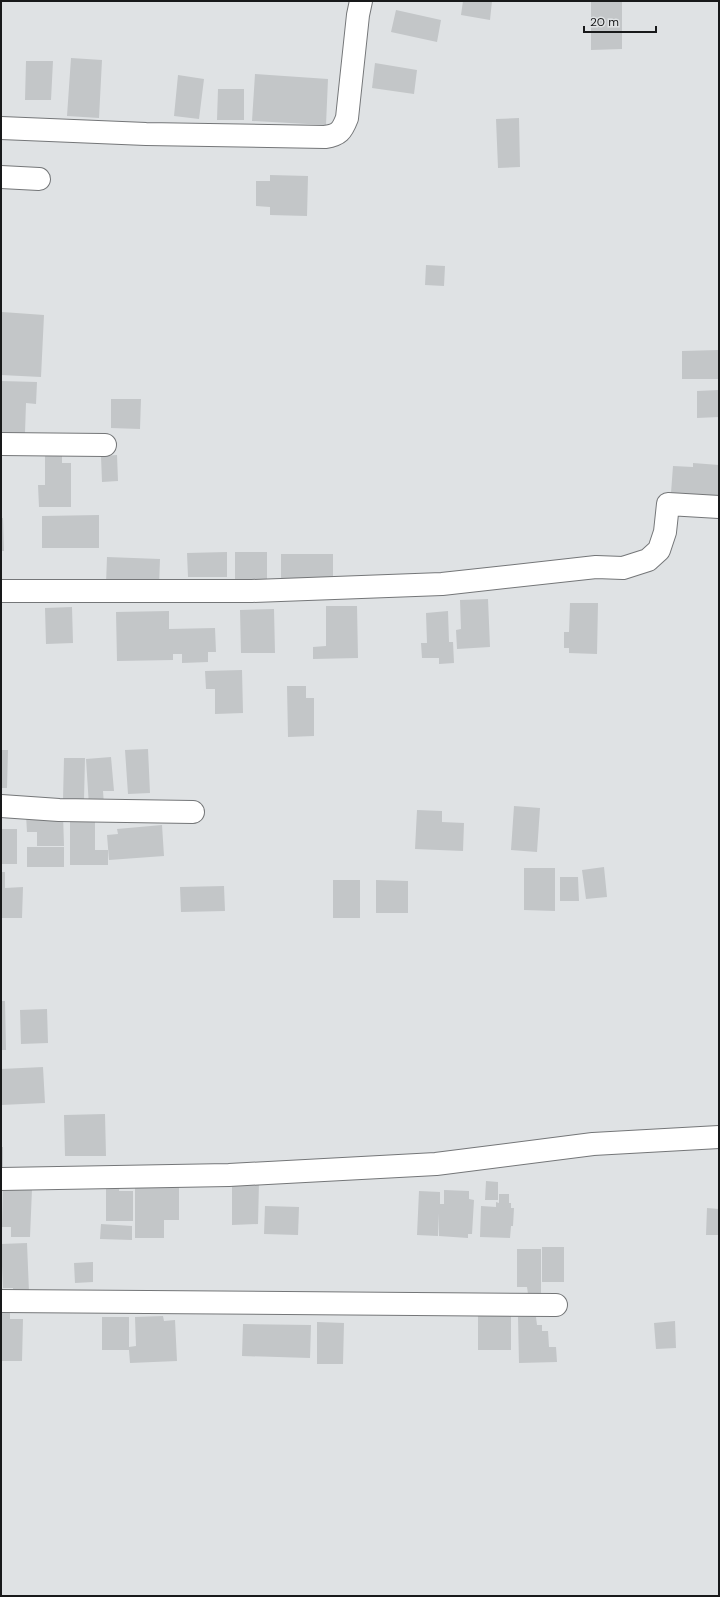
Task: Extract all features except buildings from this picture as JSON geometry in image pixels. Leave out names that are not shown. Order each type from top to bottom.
[{"type":"street","points":[[1,128],[146,134],[335,136],[344,128],[346,118],[361,1]]},
{"type":"street","points":[[1,177],[39,179]]},
{"type":"street","points":[[1,444],[105,445]]},
{"type":"street","points":[[1,591],[252,591],[442,584],[596,568],[623,568],[648,560],[659,550],[665,532],[668,504],[719,507]]},
{"type":"street","points":[[1,806],[59,810],[193,812]]},
{"type":"street","points":[[1,1179],[229,1175],[436,1164],[593,1144],[719,1137]]},
{"type":"street","points":[[1,1300],[556,1305]]}]
